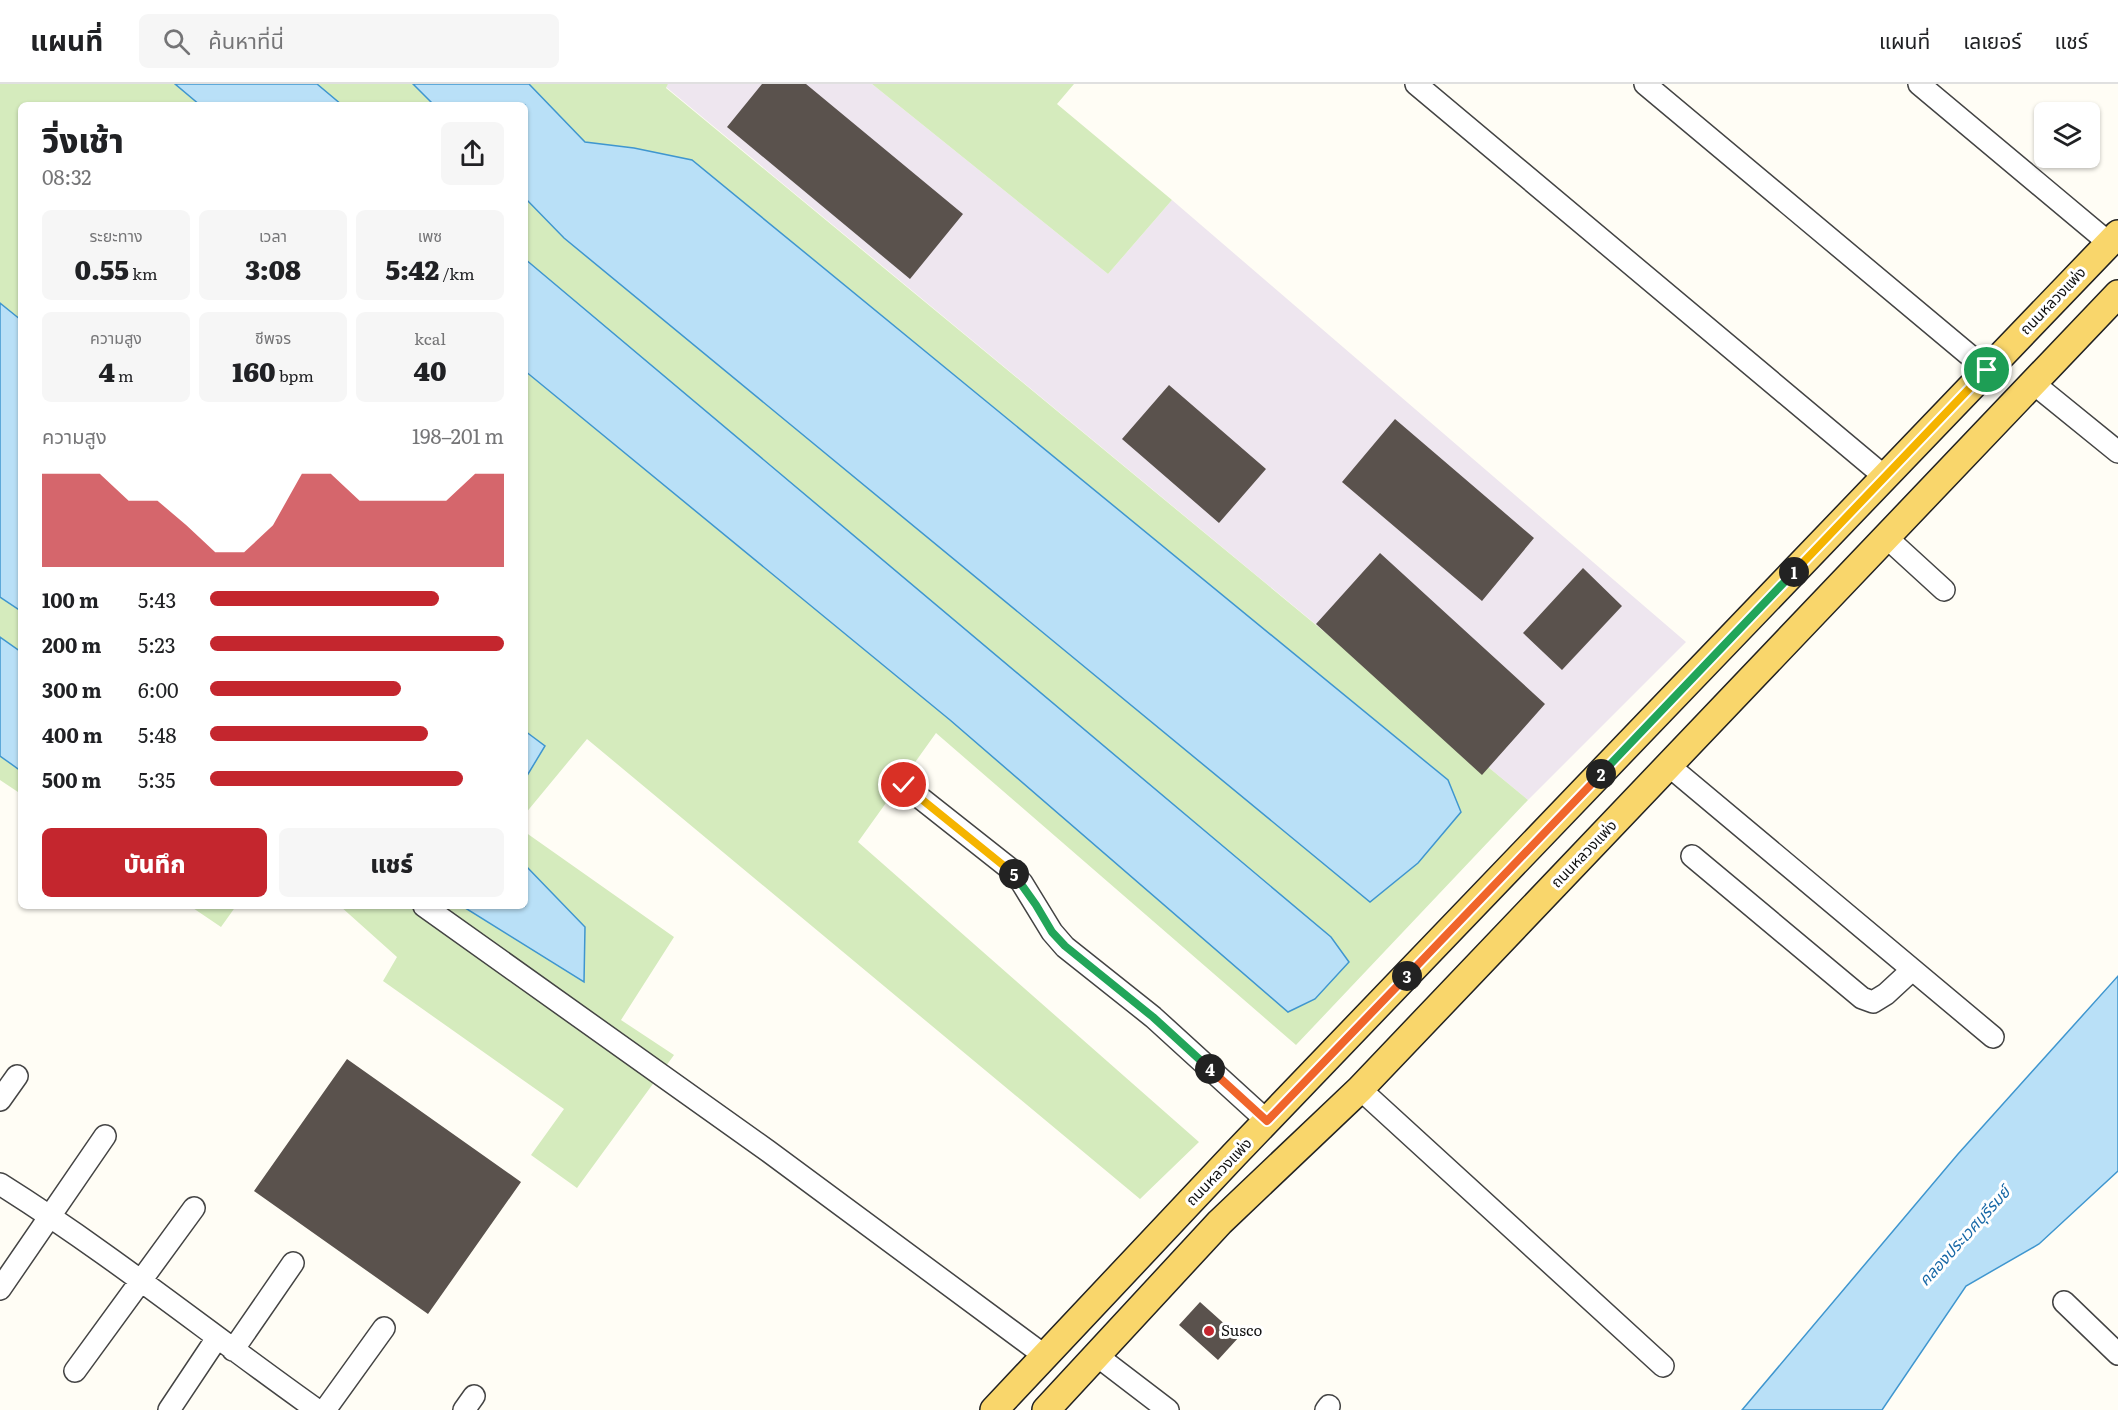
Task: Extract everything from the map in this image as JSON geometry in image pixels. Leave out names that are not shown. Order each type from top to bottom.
[{"type":"main road","name":"ถนนหลวงแพ่ง","points":[[994,1410],[1097,1298],[2113,238]]},
{"type":"main road","name":"ถนนหลวงแพ่ง","points":[[1046,1410],[1220,1222],[1360,1089],[2118,295]]},
{"type":"street","points":[[1416,84],[1885,477]]},
{"type":"street","points":[[1645,84],[1987,370]]},
{"type":"street","points":[[1919,84],[2113,238]]},
{"type":"street","points":[[2033,382],[2118,452]]},
{"type":"street","points":[[1886,537],[1944,590]]},
{"type":"street","points":[[1668,765],[1993,1037]]},
{"type":"street","points":[[904,785],[1009,868],[1022,883],[1052,932],[1065,946],[1153,1017],[1267,1121]]},
{"type":"street","points":[[1692,856],[1862,998],[1873,1002],[1886,994],[1912,970]]},
{"type":"street","points":[[428,909],[768,1151],[1045,1356]]},
{"type":"street","points":[[0,1100],[17,1076]]},
{"type":"street","points":[[1360,1089],[1663,1366]]},
{"type":"street","points":[[0,1289],[105,1136]]},
{"type":"street","points":[[0,1184],[50,1216],[140,1280],[313,1408],[384,1328]]},
{"type":"street","points":[[75,1371],[194,1208]]},
{"type":"street","points":[[169,1410],[293,1263]]},
{"type":"street","points":[[2064,1302],[2118,1354]]},
{"type":"street","points":[[1096,1354],[1168,1410]]},
{"type":"shaded area","points":[[668,84],[872,84],[1108,274],[1172,200],[1686,642],[1528,800],[666,87]]},
{"type":"green space","points":[[0,84],[668,84],[666,88],[1528,800],[1296,1045],[936,733],[858,842],[1199,1142],[1140,1199],[587,739],[528,810],[528,102],[18,102],[18,792],[0,780]]},
{"type":"green space","points":[[872,84],[1074,84],[1057,104],[1172,200],[1108,274]]},
{"type":"green space","points":[[528,834],[674,937],[621,1020],[674,1055],[577,1188],[531,1155],[564,1109],[383,981],[397,957],[343,909],[528,909]]},
{"type":"green space","points":[[194,909],[234,909],[221,927]]},
{"type":"water","points":[[175,84],[317,84],[338,102],[196,102]]},
{"type":"water","points":[[413,84],[529,84],[585,142],[634,148],[692,160],[1448,780],[1461,812],[1418,863],[1370,902],[564,238],[528,201],[528,102],[431,102]]},
{"type":"water","points":[[528,262],[1331,937],[1349,962],[1315,999],[1288,1012],[950,720],[528,373]]},
{"type":"water","points":[[0,303],[18,318],[18,609],[0,597]]},
{"type":"water","points":[[0,637],[18,650],[18,769],[0,756]]},
{"type":"water","points":[[528,733],[545,746],[528,774]]},
{"type":"water","points":[[528,868],[585,927],[584,982],[467,909],[528,909]]},
{"type":"water","name":"คลองประเวศบุรีรมย์","points":[[2118,976],[2118,1171],[2039,1244],[1966,1286],[1882,1410],[1742,1410],[1958,1154]]},
{"type":"building","points":[[762,84],[806,84],[963,214],[910,279],[727,127]]},
{"type":"building","points":[[1169,385],[1266,469],[1219,523],[1122,439]]},
{"type":"building","points":[[1395,419],[1534,538],[1482,601],[1342,482]]},
{"type":"building","points":[[1380,553],[1545,704],[1482,775],[1316,624]]},
{"type":"building","points":[[1583,568],[1622,606],[1562,670],[1523,633]]},
{"type":"building","points":[[347,1059],[521,1182],[428,1314],[254,1191]]},
{"type":"building","name":"Susco","points":[[1200,1302],[1239,1337],[1218,1360],[1179,1325]]},
{"type":"place","name":"Susco","points":[[1209,1331]]},
{"type":"route","points":[[904,785],[1009,868],[1022,883],[1052,932],[1065,946],[1153,1017],[1267,1121],[1987,370]]}]
